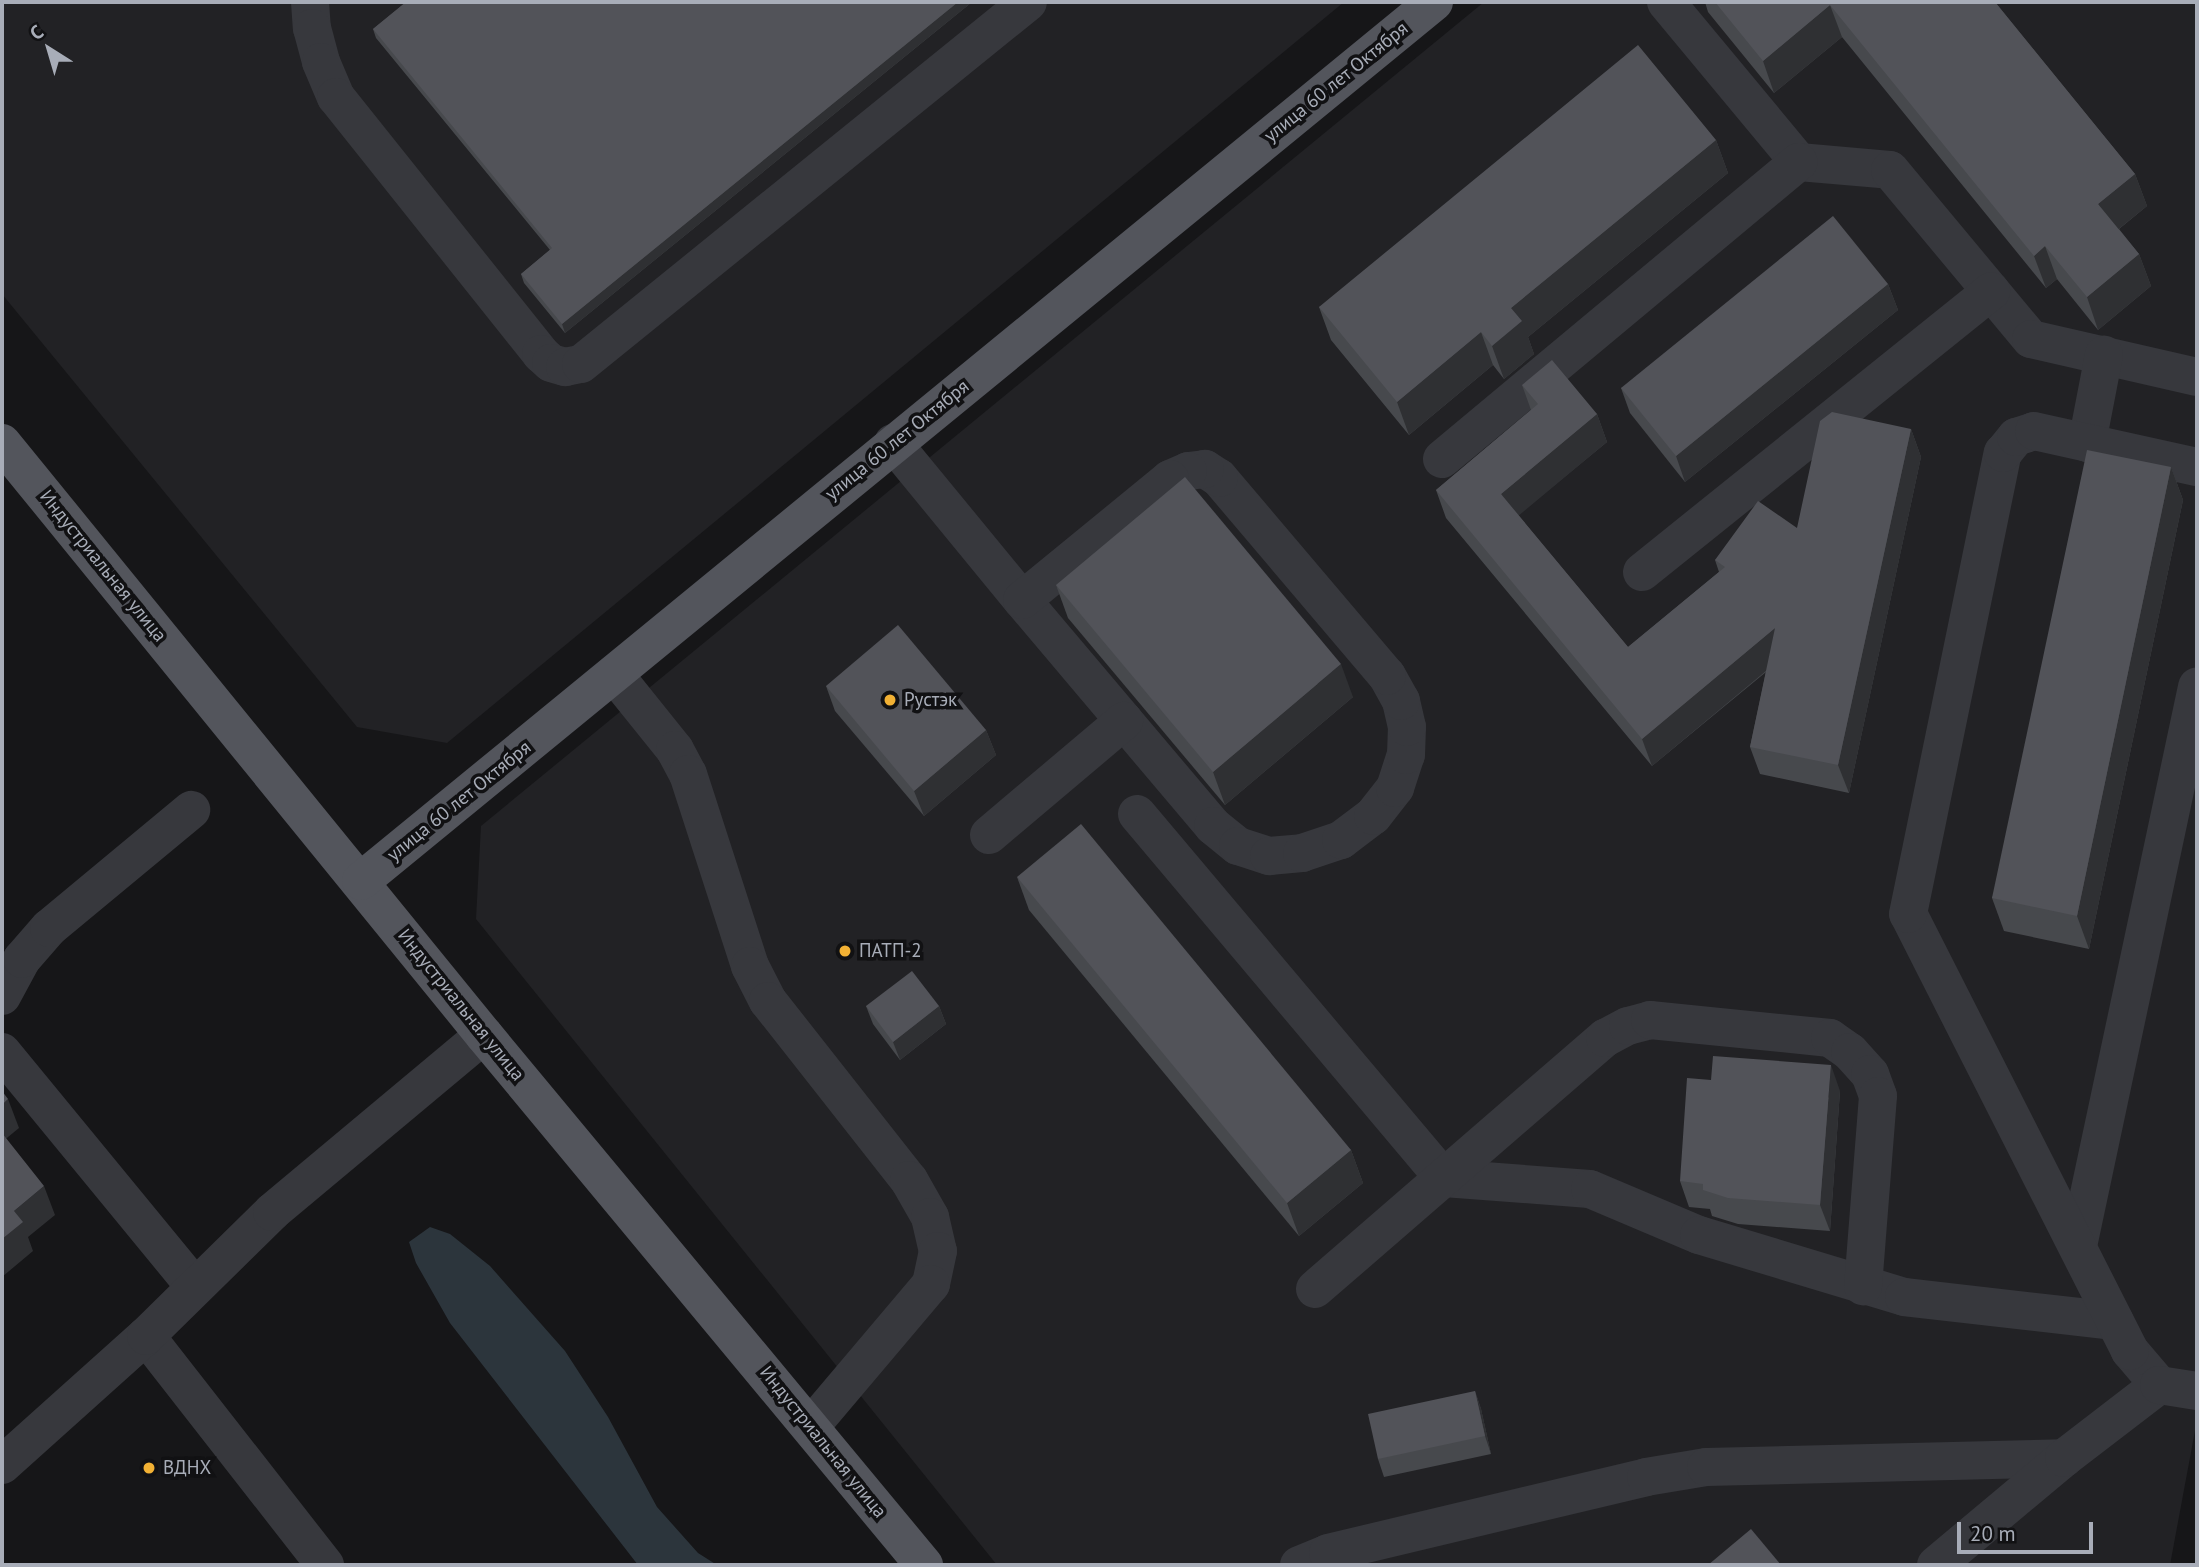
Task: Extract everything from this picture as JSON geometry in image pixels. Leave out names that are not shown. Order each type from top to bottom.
[{"type":"main road","name":"улица 60 лет Октября","points":[[361,881],[1434,2]]},
{"type":"main road","name":"Индустриальная улица","points":[[2,443],[484,1035],[924,1565]]},
{"type":"street","points":[[310,2],[312,28],[321,62],[336,97],[541,354],[551,363],[565,367],[581,364],[1028,2]]},
{"type":"street","points":[[1666,2],[1799,162]]},
{"type":"street","points":[[1442,459],[1799,162],[1890,170],[2031,339]]},
{"type":"street","points":[[1642,572],[1991,291]]},
{"type":"street","points":[[1949,324],[2031,339],[2197,377]]},
{"type":"street","points":[[2087,443],[2104,355]]},
{"type":"street","points":[[2197,467],[2034,431],[2016,436],[2003,453],[1908,915],[2130,1351],[2159,1385],[2197,1391]]},
{"type":"street","points":[[893,443],[1023,600],[1124,721],[1213,826],[1238,846],[1269,856],[1302,853],[1341,840],[1373,816],[1395,788],[1406,755],[1407,727],[1401,701],[1387,676],[1219,478],[1205,469],[1188,471],[1170,479],[1023,600]]},
{"type":"street","points":[[614,674],[674,750],[688,774],[750,966],[768,1001],[909,1180],[930,1217],[938,1251],[931,1284],[811,1426]]},
{"type":"street","points":[[2078,1246],[2197,687]]},
{"type":"street","points":[[989,835],[1124,721]]},
{"type":"street","points":[[2,996],[22,959],[50,928],[191,810]]},
{"type":"street","points":[[1137,814],[1444,1178],[1590,1189],[1699,1235],[1904,1297],[2115,1321]]},
{"type":"street","points":[[1315,1289],[1605,1038],[1628,1026],[1650,1020],[1830,1038],[1850,1052],[1870,1074],[1878,1096],[1863,1286]]},
{"type":"street","points":[[2,1465],[146,1336],[272,1212],[484,1035]]},
{"type":"street","points":[[2,1052],[195,1287]]},
{"type":"street","points":[[146,1336],[325,1565]]},
{"type":"street","points":[[1936,1565],[2064,1458],[2159,1385]]},
{"type":"street","points":[[1299,1565],[1328,1553],[1646,1476],[1706,1467],[2064,1458]]},
{"type":"shaded area","points":[[2,2],[1344,2],[447,743],[357,727],[2,294]]},
{"type":"shaded area","points":[[1484,2],[2197,2],[2197,1420],[2170,1565],[997,1565],[476,919],[481,826]]},
{"type":"shaded area","points":[[430,1227],[450,1234],[490,1266],[565,1351],[608,1417],[657,1507],[698,1553],[717,1565],[638,1565],[450,1323],[416,1263],[409,1242]]},
{"type":"building","points":[[406,2],[958,2],[562,324],[521,274],[552,248],[373,29]]},
{"type":"building","points":[[1715,2],[1995,2],[2135,174],[2098,204],[2139,254],[2087,297],[2045,246],[2034,256],[1830,5],[1763,61]]},
{"type":"building","points":[[1638,45],[1716,140],[1511,308],[1522,321],[1492,346],[1481,332],[1397,402],[1319,307]]},
{"type":"building","points":[[1833,216],[1888,284],[1676,456],[1621,388]]},
{"type":"building","points":[[1552,360],[1597,414],[1501,494],[1628,647],[1725,567],[1715,560],[1758,501],[1797,528],[1820,421],[1832,412],[1911,429],[1838,765],[1750,747],[1775,628],[1642,739],[1436,490],[1538,404],[1522,385]]},
{"type":"building","points":[[2087,450],[2171,467],[2077,916],[1992,898]]},
{"type":"building","points":[[1185,477],[1341,664],[1213,772],[1056,585]]},
{"type":"building","points":[[898,625],[986,730],[914,791],[826,686]]},
{"type":"building","points":[[1081,824],[1351,1150],[1287,1203],[1017,877]]},
{"type":"building","points":[[912,971],[939,1006],[893,1042],[866,1006]]},
{"type":"building","points":[[1713,1056],[1831,1065],[1820,1205],[1728,1198],[1703,1190],[1703,1184],[1680,1181],[1687,1078],[1711,1080]]},
{"type":"building","points":[[2,1091],[8,1099],[2,1105]]},
{"type":"building","points":[[2,1133],[44,1186],[14,1211],[23,1222],[2,1239]]},
{"type":"building","points":[[1475,1391],[1485,1436],[1378,1459],[1368,1414]]},
{"type":"building","points":[[1751,1529],[1781,1565],[1708,1565]]},
{"type":"place","name":"Рустэк","points":[[890,700]]},
{"type":"place","name":"ПАТП-2","points":[[845,951]]},
{"type":"place","name":"ВДНХ","points":[[149,1468]]}]
